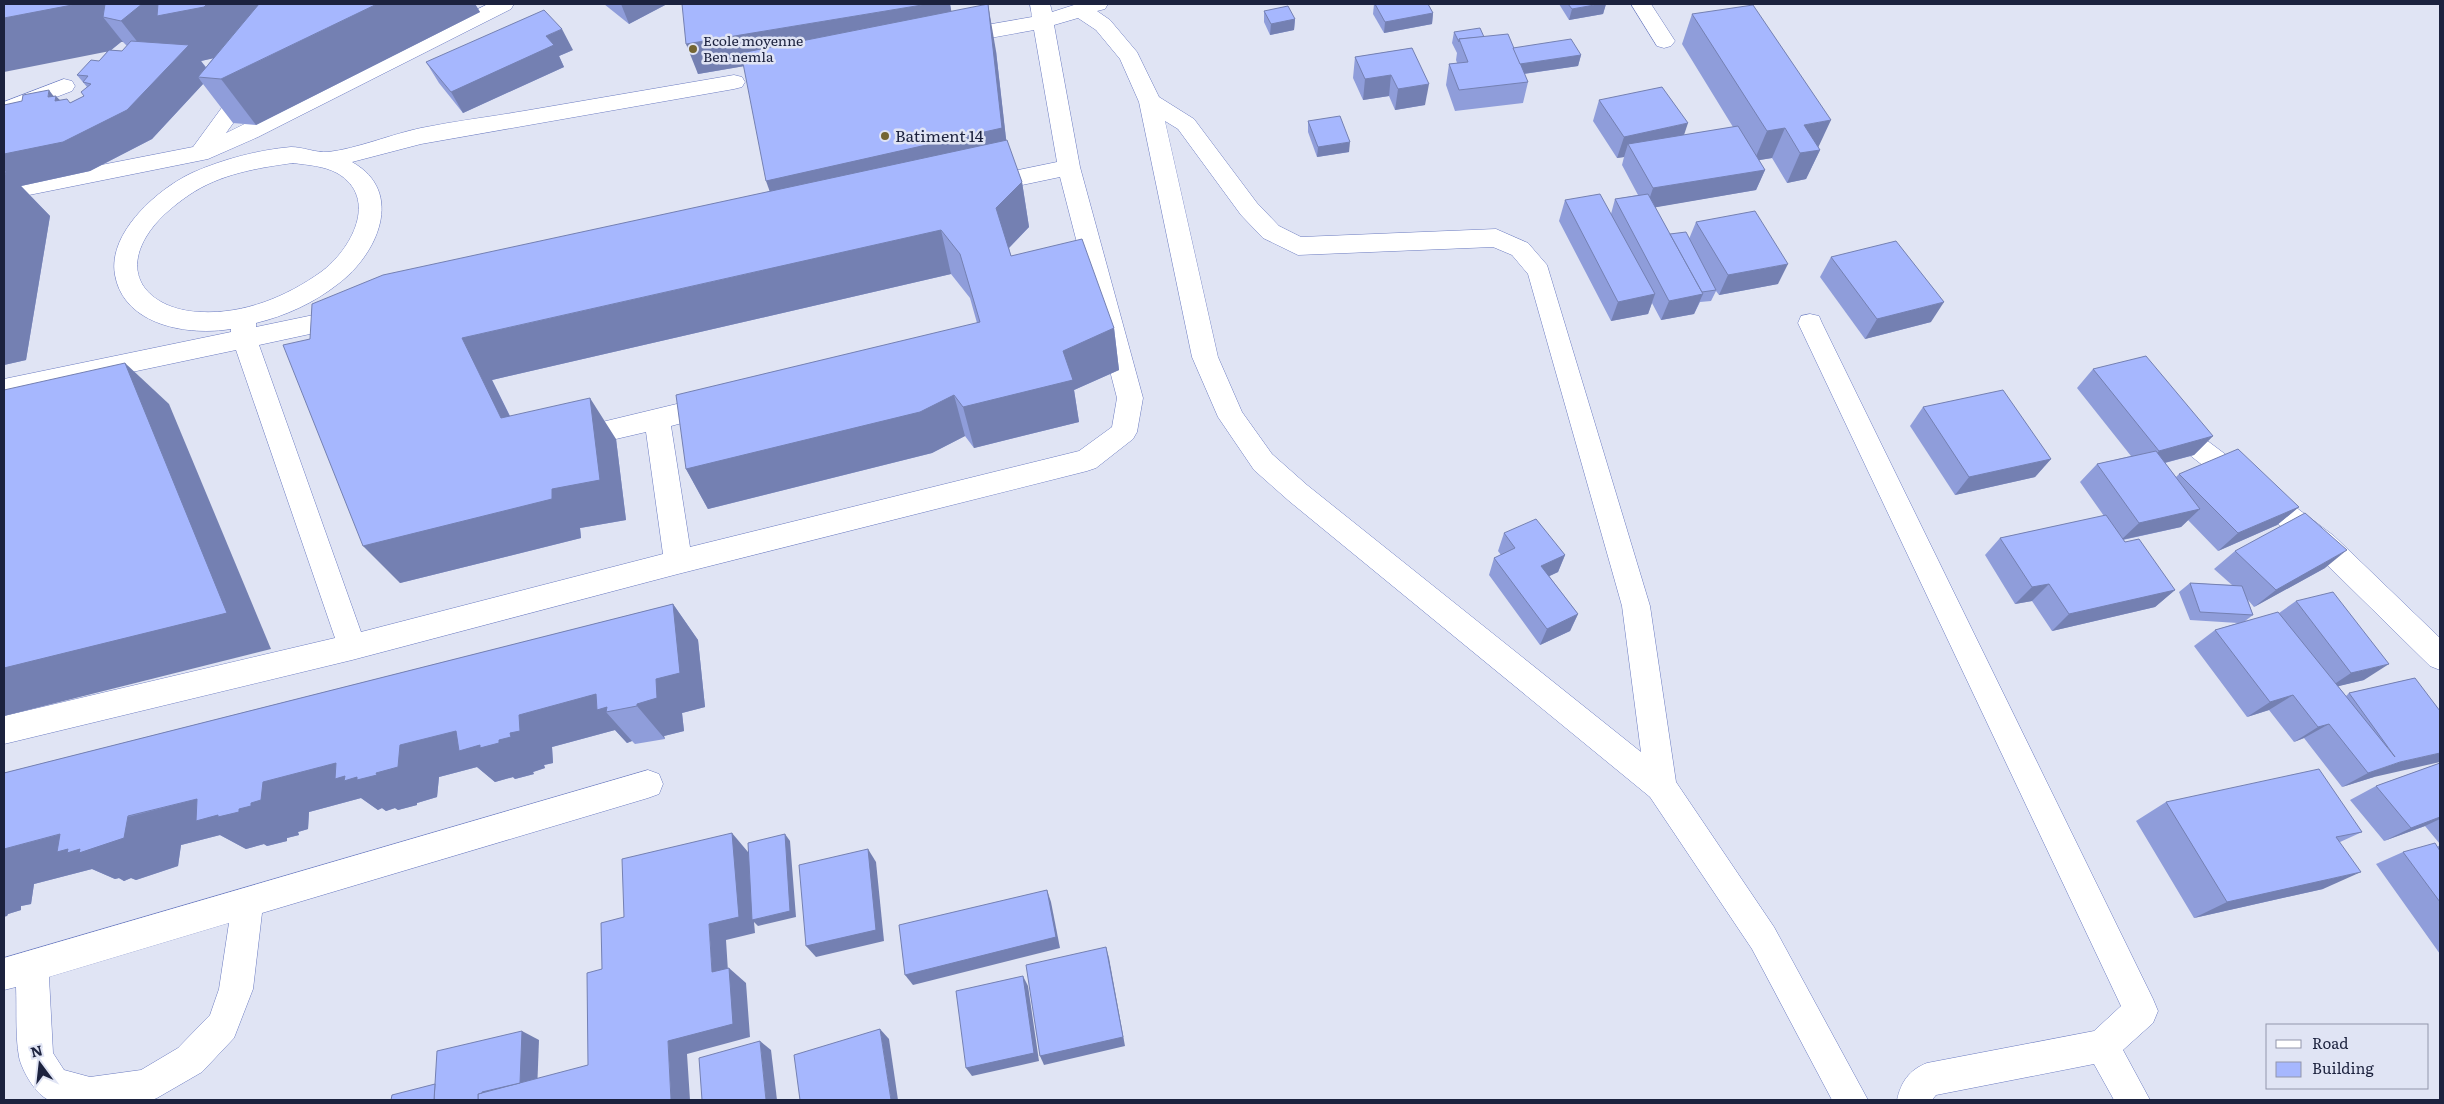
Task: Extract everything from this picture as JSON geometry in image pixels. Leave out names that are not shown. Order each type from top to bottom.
[{"type":"street","points":[[4,192],[200,153],[259,128],[504,4]]},
{"type":"street","points":[[1641,4],[1664,41]]},
{"type":"street","points":[[937,41],[1041,13],[1090,7],[1129,57],[1150,102],[1205,357],[1231,417],[1263,462],[1298,493],[1661,787],[1763,938],[1850,1100]]},
{"type":"street","points":[[4,730],[352,647],[678,562],[1087,460],[1124,432],[1130,398],[1069,167],[1041,13]]},
{"type":"street","points":[[200,153],[264,67]]},
{"type":"street","points":[[328,160],[421,136],[734,82]]},
{"type":"street","points":[[4,110],[64,86]]},
{"type":"street","points":[[1150,102],[1186,124],[1250,209],[1271,232],[1298,246],[1496,238],[1520,249],[1540,271],[1636,606],[1661,787]]},
{"type":"street","points":[[200,153],[216,171]]},
{"type":"street","points":[[293,155],[328,160],[354,173],[370,194],[371,220],[358,249],[332,276],[295,300],[252,316],[244,327],[175,319],[147,308],[130,289],[125,265],[133,238],[152,212],[181,190],[216,171],[252,160],[293,155]]},
{"type":"street","points":[[962,190],[1069,167]]},
{"type":"street","points":[[4,389],[244,327],[370,312]]},
{"type":"street","points":[[1810,323],[2141,1010],[2102,1046],[1927,1080],[1916,1092],[1914,1100]]},
{"type":"street","points":[[244,327],[352,647]]},
{"type":"street","points":[[557,443],[735,400]]},
{"type":"street","points":[[657,419],[678,562]]},
{"type":"street","points":[[2196,446],[2324,544],[2440,657]]},
{"type":"street","points":[[248,902],[236,989],[222,1026],[190,1060],[145,1086],[90,1094],[53,1085],[36,1057],[18,970],[248,902],[648,784]]},
{"type":"street","points":[[2102,1046],[2132,1100]]},
{"type":"building","points":[[4,4],[73,4],[4,18]]},
{"type":"building","points":[[105,4],[142,4],[121,21],[103,17]]},
{"type":"building","points":[[158,4],[207,4],[204,7],[157,16]]},
{"type":"building","points":[[259,4],[377,4],[221,79],[198,77]]},
{"type":"building","points":[[682,4],[928,4],[686,44]]},
{"type":"building","name":"Batiment 14","points":[[988,4],[1002,128],[766,181],[741,53]]},
{"type":"building","points":[[1375,4],[1428,4],[1433,13],[1385,22]]},
{"type":"building","points":[[1568,4],[1600,4],[1572,9]]},
{"type":"building","points":[[1753,5],[1831,120],[1804,125],[1820,150],[1800,153],[1785,128],[1767,131],[1692,14]]},
{"type":"building","points":[[1288,6],[1295,19],[1271,24],[1264,11]]},
{"type":"building","points":[[544,10],[562,29],[546,36],[554,45],[451,92],[426,62]]},
{"type":"building","points":[[1480,28],[1484,37],[1459,39],[1459,42],[1454,32]]},
{"type":"building","points":[[1508,34],[1528,82],[1459,90],[1449,64],[1468,62],[1459,39]]},
{"type":"building","points":[[1571,39],[1581,55],[1520,64],[1513,48]]},
{"type":"building","points":[[131,41],[189,45],[127,110],[63,142],[4,154],[4,105],[22,101],[23,95],[49,90],[48,97],[56,96],[55,101],[67,99],[70,103],[84,96],[81,92],[91,84],[83,82],[88,76],[77,75],[91,60],[99,61],[109,50],[122,51]]},
{"type":"building","points":[[1412,48],[1429,84],[1398,89],[1391,75],[1365,79],[1355,57]]},
{"type":"building","points":[[1662,87],[1688,123],[1624,137],[1599,100]]},
{"type":"building","points":[[1340,116],[1350,142],[1318,147],[1308,121]]},
{"type":"building","points":[[1738,126],[1765,170],[1653,188],[1628,144]]},
{"type":"building","points":[[1007,140],[1022,182],[996,208],[1011,256],[1082,239],[1114,328],[1063,351],[1073,380],[963,407],[954,395],[920,412],[686,469],[676,395],[980,322],[960,254],[941,230],[462,338],[501,418],[590,398],[600,480],[552,489],[552,499],[363,546],[283,345],[310,339],[312,304],[383,275]]},
{"type":"building","points":[[1600,194],[1655,294],[1618,302],[1565,200]]},
{"type":"building","points":[[1648,194],[1703,294],[1669,301],[1615,199]]},
{"type":"building","points":[[1755,211],[1788,264],[1728,275],[1696,222]]},
{"type":"building","points":[[1686,232],[1716,290],[1702,292],[1670,234]]},
{"type":"building","points":[[1896,241],[1944,302],[1877,319],[1831,257]]},
{"type":"building","points":[[2146,356],[2213,436],[2159,451],[2093,369]]},
{"type":"building","points":[[125,363],[227,613],[4,668],[4,390]]},
{"type":"building","points":[[2003,390],[2051,459],[1969,477],[1923,407]]},
{"type":"building","points":[[2238,449],[2299,507],[2238,533],[2179,474]]},
{"type":"building","points":[[2156,451],[2200,509],[2139,523],[2097,464]]},
{"type":"building","points":[[2305,513],[2347,550],[2276,590],[2235,551]]},
{"type":"building","points":[[2106,515],[2125,542],[2139,539],[2175,590],[2069,614],[2049,584],[2032,587],[2000,538]]},
{"type":"building","points":[[1536,519],[1565,555],[1541,566],[1578,614],[1547,629],[1494,558],[1515,548],[1504,533]]},
{"type":"building","points":[[2190,583],[2242,586],[2253,615],[2200,612]]},
{"type":"building","points":[[2333,592],[2389,664],[2351,673],[2296,601]]},
{"type":"building","points":[[673,604],[680,673],[656,679],[657,698],[637,704],[637,706],[606,712],[607,707],[597,710],[596,694],[519,715],[520,731],[510,733],[511,737],[499,740],[499,743],[480,748],[480,745],[459,751],[456,731],[400,745],[398,767],[376,773],[377,775],[357,780],[357,777],[344,781],[345,776],[335,779],[336,763],[263,782],[261,800],[251,803],[251,806],[239,809],[239,812],[196,821],[197,799],[128,816],[124,838],[79,853],[80,849],[67,853],[68,849],[57,852],[60,834],[4,849],[4,773]]},
{"type":"building","points":[[2278,612],[2395,757],[2349,693],[2415,678],[2440,711],[2440,753],[2400,762],[2368,773],[2329,724],[2318,727],[2293,695],[2270,702],[2215,630]]},
{"type":"building","points":[[2440,763],[2440,817],[2411,828],[2376,786]]},
{"type":"building","points":[[2319,769],[2362,832],[2336,837],[2361,872],[2227,902],[2166,802]]},
{"type":"building","points":[[732,833],[739,917],[709,924],[712,972],[729,968],[733,1024],[668,1041],[671,1100],[478,1100],[478,1094],[588,1065],[587,973],[602,969],[601,923],[624,917],[622,859]]},
{"type":"building","points":[[785,834],[790,911],[752,920],[748,843]]},
{"type":"building","points":[[2435,843],[2440,851],[2440,902],[2403,852]]},
{"type":"building","points":[[868,849],[876,930],[806,946],[799,865]]},
{"type":"building","points":[[1047,890],[1056,937],[905,975],[899,925]]},
{"type":"building","points":[[1106,947],[1123,1037],[1040,1056],[1026,965]]},
{"type":"building","points":[[1023,976],[1034,1053],[966,1068],[956,991]]},
{"type":"building","points":[[880,1029],[891,1100],[800,1100],[794,1055]]},
{"type":"building","points":[[522,1031],[520,1083],[482,1092],[478,1094],[478,1100],[434,1100],[437,1051]]},
{"type":"building","points":[[760,1041],[766,1100],[702,1100],[699,1058]]},
{"type":"building","points":[[435,1084],[434,1100],[391,1100],[392,1095]]},
{"type":"place","name":"Ecole moyenne Ben nemla","points":[[693,49]]},
{"type":"place","name":"Batiment 14","points":[[885,136]]}]
